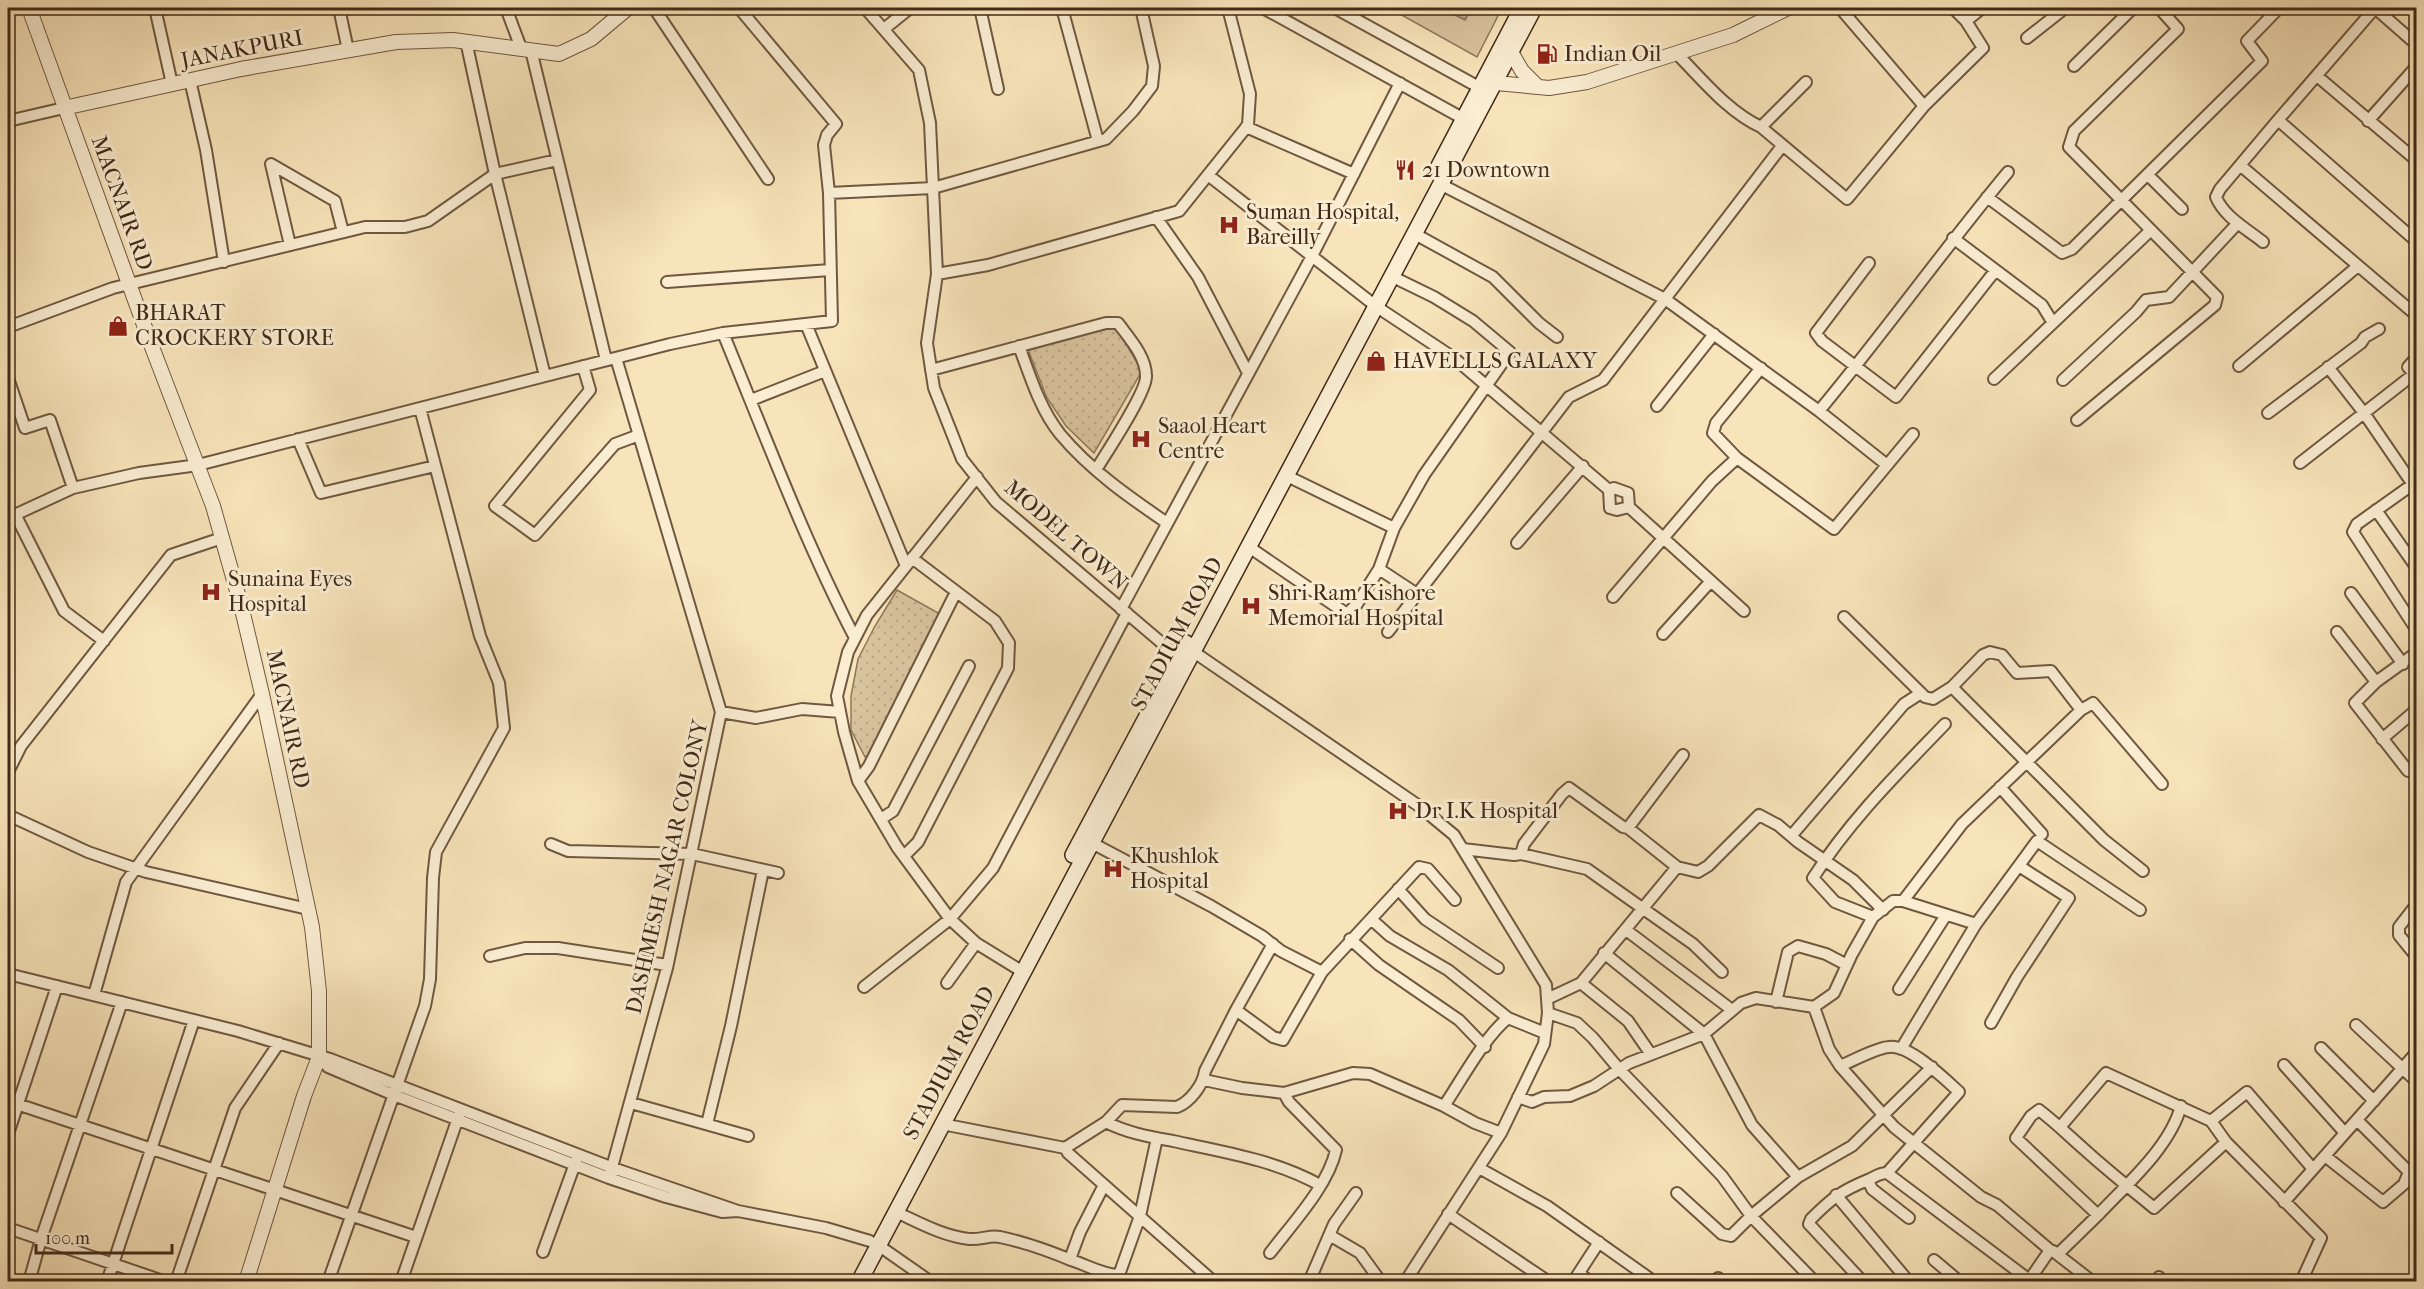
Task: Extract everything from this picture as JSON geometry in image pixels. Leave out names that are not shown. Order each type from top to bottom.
[{"type":"main road","name":"STADIUM ROAD","points":[[859,1281],[874,1243],[1018,970],[1373,303],[1393,277],[1506,49],[1522,8]]},
{"type":"main road","name":"STADIUM ROAD","points":[[1506,49],[1534,8]]},
{"type":"main road","name":"STADIUM ROAD","points":[[848,1281],[896,1212],[1018,970],[1092,843],[1186,655],[1287,476],[1464,119],[1488,85]]},
{"type":"street","name":"MACNAIR RD","points":[[29,8],[129,285],[213,506],[262,694],[308,909],[319,991],[319,1057],[304,1096],[246,1281]]},
{"type":"street","points":[[155,8],[172,84]]},
{"type":"street","points":[[339,8],[348,50]]},
{"type":"street","name":"DASHMESH NAGAR COLONY","points":[[507,8],[526,49],[611,359],[639,435],[722,712],[667,965],[611,1173]]},
{"type":"street","name":"JANAKPURI","points":[[64,108],[190,80],[396,42],[466,41],[559,54],[580,46],[628,8]]},
{"type":"street","points":[[654,8],[768,179]]},
{"type":"street","points":[[104,641],[64,611],[11,516],[73,488],[139,473],[198,465],[611,359],[723,333],[831,321],[829,193],[824,145],[827,135],[836,124],[739,8]]},
{"type":"street","name":"MODEL TOWN","points":[[865,8],[919,70],[930,123],[937,274],[927,343],[934,388],[962,459],[996,502],[1124,611],[1186,655],[1419,806],[1454,835],[1546,985],[1548,1013],[1544,1044],[1501,1133],[1405,1281]]},
{"type":"street","points":[[884,29],[910,8]]},
{"type":"street","points":[[980,8],[998,89]]},
{"type":"street","points":[[1062,8],[1098,141]]},
{"type":"street","points":[[829,193],[933,188],[1106,139],[1133,111],[1152,86],[1154,66],[1141,8]]},
{"type":"street","points":[[937,274],[988,265],[1179,211],[1246,127],[1250,109],[1250,94],[1228,8]]},
{"type":"street","points":[[1263,8],[1464,119]]},
{"type":"street","points":[[1335,8],[1488,85],[1549,88],[1587,82],[1734,35],[1788,8]]},
{"type":"street","points":[[1840,8],[1924,106]]},
{"type":"street","points":[[1676,53],[1721,98],[1752,123],[1761,127],[1848,199],[1924,106],[1983,48],[1966,21],[1953,8]]},
{"type":"street","points":[[1966,21],[1982,8]]},
{"type":"street","points":[[2027,38],[2065,8]]},
{"type":"street","points":[[2074,66],[2133,8]]},
{"type":"street","points":[[2077,420],[2215,305],[2217,297],[2069,147],[2074,131],[2178,29],[2159,8]]},
{"type":"street","points":[[1987,197],[2062,253],[2072,249],[2262,61],[2247,41],[2279,8]]},
{"type":"street","points":[[2263,242],[2238,223],[2216,197],[2240,165],[2375,8],[2416,44]]},
{"type":"street","points":[[466,41],[495,174],[545,376]]},
{"type":"street","points":[[1506,49],[1522,71],[1537,86]]},
{"type":"street","points":[[2368,120],[2416,67]]},
{"type":"street","points":[[2317,76],[2416,160]]},
{"type":"street","points":[[190,80],[206,150],[224,262]]},
{"type":"street","points":[[1761,127],[1806,82]]},
{"type":"street","points":[[864,987],[950,919],[993,868],[1167,523],[1312,256],[1400,83]]},
{"type":"street","points":[[8,120],[64,108]]},
{"type":"street","points":[[2278,120],[2416,241]]},
{"type":"street","points":[[1246,127],[1354,174]]},
{"type":"street","points":[[1388,632],[1569,397],[1603,380],[1782,146]]},
{"type":"street","points":[[8,327],[114,288],[365,227],[405,227],[428,221],[495,174],[557,160]]},
{"type":"street","points":[[290,246],[271,164],[335,201],[342,232]]},
{"type":"street","points":[[2240,165],[2416,315]]},
{"type":"street","points":[[1819,411],[1856,367],[1953,238],[2008,172]]},
{"type":"street","points":[[2148,175],[2182,209]]},
{"type":"street","points":[[1208,176],[1373,303],[1454,358],[1487,384],[1609,490],[1610,508],[1617,510],[1629,507]]},
{"type":"street","points":[[1440,184],[1665,299],[1819,411],[1887,465]]},
{"type":"street","points":[[1156,218],[1198,277],[1248,373]]},
{"type":"street","points":[[2063,380],[2146,300],[2169,297],[2238,223]]},
{"type":"street","points":[[1995,379],[2150,231]]},
{"type":"street","points":[[1415,234],[1493,278],[1539,323],[1557,337]]},
{"type":"street","points":[[1953,238],[2042,305],[2053,322]]},
{"type":"street","points":[[1869,263],[1816,333],[1822,341],[1896,397],[1995,271]]},
{"type":"street","points":[[2239,366],[2358,266]]},
{"type":"street","points":[[667,282],[831,270]]},
{"type":"street","points":[[1249,547],[1347,614],[1357,604],[1379,569],[1394,528],[1424,475],[1510,352],[1473,321],[1434,297],[1393,277]]},
{"type":"street","points":[[931,370],[1106,323],[1118,323],[1140,354],[1146,377],[1139,396],[1096,470]]},
{"type":"street","points":[[806,324],[909,562],[957,592],[995,621],[1009,643],[1008,668],[918,842],[904,856]]},
{"type":"street","points":[[2268,413],[2379,329]]},
{"type":"street","points":[[723,333],[840,609],[855,638]]},
{"type":"street","points":[[1657,406],[1714,334]]},
{"type":"street","points":[[1019,346],[1036,394],[1059,433],[1123,493],[1167,523]]},
{"type":"street","points":[[2300,463],[2415,375],[2408,367],[2416,358]]},
{"type":"street","points":[[584,366],[590,390],[495,506],[535,535],[615,444],[639,435]]},
{"type":"street","points":[[2328,367],[2416,485],[2357,524],[2353,532],[2416,629]]},
{"type":"street","points":[[1761,369],[1716,423],[1713,433],[1737,458],[1834,529],[1913,434]]},
{"type":"street","points":[[751,400],[825,371]]},
{"type":"street","points":[[8,378],[26,428],[50,420],[73,488]]},
{"type":"street","points":[[328,1281],[425,1006],[430,979],[436,852],[504,728],[499,683],[480,636],[420,408]]},
{"type":"street","points":[[298,439],[321,493],[435,466]]},
{"type":"street","points":[[1613,597],[1712,481],[1737,458]]},
{"type":"street","points":[[1518,543],[1582,466]]},
{"type":"street","points":[[1287,476],[1394,528]]},
{"type":"street","points":[[977,477],[867,615],[848,651],[837,696],[858,781],[904,856],[950,919],[976,943],[1018,970]]},
{"type":"street","points":[[1609,490],[1614,488],[1628,493],[1629,507],[1744,611]]},
{"type":"street","points":[[2376,510],[2416,567]]},
{"type":"street","points":[[8,772],[21,746],[171,555],[222,538]]},
{"type":"street","points":[[1379,569],[1417,594]]},
{"type":"street","points":[[1663,634],[1711,581]]},
{"type":"street","points":[[858,781],[869,766],[957,592]]},
{"type":"street","points":[[2351,593],[2403,664]]},
{"type":"street","points":[[1844,617],[1925,697],[1932,699],[1952,687],[1983,656],[1990,652],[2002,655],[2017,673],[2051,671],[2082,710]]},
{"type":"street","points":[[2337,632],[2376,682]]},
{"type":"street","points":[[2416,653],[2376,682],[2355,703],[2408,771],[2416,770]]},
{"type":"street","points":[[881,819],[893,811],[969,666]]},
{"type":"street","points":[[1952,687],[2104,840],[2143,871]]},
{"type":"street","points":[[1792,835],[1904,704],[1921,693]]},
{"type":"street","points":[[93,995],[126,882],[262,694]]},
{"type":"street","points":[[1903,901],[1962,824],[2082,710],[2093,703],[2162,784]]},
{"type":"street","points":[[722,712],[756,718],[802,709],[840,712]]},
{"type":"street","points":[[2382,739],[2416,710]]},
{"type":"street","points":[[1873,917],[1835,902],[1813,878],[1872,799],[1945,724]]},
{"type":"street","points":[[1628,828],[1683,755]]},
{"type":"street","points":[[1521,854],[1524,844],[1569,788],[1623,827],[1628,828],[1677,867],[1698,872],[1704,870],[1759,815],[1792,835],[1853,880],[1883,910]]},
{"type":"street","points":[[2000,788],[2042,834]]},
{"type":"street","points":[[8,815],[88,852],[135,868],[308,909]]},
{"type":"street","points":[[1901,1049],[1976,924],[2037,841],[2140,910]]},
{"type":"street","points":[[1092,843],[1211,906],[1281,951],[1322,972]]},
{"type":"street","points":[[551,844],[568,851],[692,854],[778,873]]},
{"type":"street","points":[[1463,849],[1521,854],[1587,869],[1693,944],[1722,972]]},
{"type":"street","points":[[1991,1023],[2017,977],[2069,898],[2019,866]]},
{"type":"street","points":[[1236,1010],[1273,1038],[1283,1040],[1322,972],[1350,939],[1419,867],[1428,869],[1455,900]]},
{"type":"street","points":[[1547,999],[1581,983],[1677,867]]},
{"type":"street","points":[[707,1124],[731,1026],[763,870]]},
{"type":"street","points":[[1398,889],[1425,919],[1498,968]]},
{"type":"street","points":[[1518,1097],[1532,1102],[1544,1097],[1570,1096],[1594,1086],[1619,1069],[1650,1053],[1704,1034],[1741,1003],[1756,998],[1814,1007],[1834,993],[1873,917],[1893,901],[1903,901],[1976,924]]},
{"type":"street","points":[[2416,905],[2399,927],[2399,935],[2416,956]]},
{"type":"street","points":[[1899,989],[1946,915]]},
{"type":"street","points":[[1371,919],[1390,936],[1448,970],[1508,1018],[1545,1033]]},
{"type":"street","points":[[1626,930],[1732,1010]]},
{"type":"street","points":[[1350,939],[1379,965],[1459,1020],[1485,1047]]},
{"type":"street","points":[[947,983],[976,943]]},
{"type":"street","points":[[942,1124],[1065,1148],[1106,1122],[1122,1105],[1177,1107],[1184,1104],[1204,1080],[1205,1071],[1273,944]]},
{"type":"street","points":[[1776,1002],[1788,952],[1798,946],[1826,954],[1847,965]]},
{"type":"street","points":[[490,956],[525,948],[558,948],[667,965]]},
{"type":"street","points":[[1604,953],[1704,1034],[1752,1125],[1798,1177]]},
{"type":"street","points":[[8,974],[279,1043],[698,1207],[722,1212],[738,1211],[826,1228],[874,1243],[931,1281]]},
{"type":"street","points":[[1581,983],[1628,1021],[1650,1053]]},
{"type":"street","points":[[8,1134],[13,1102],[57,986]]},
{"type":"street","points":[[29,1281],[41,1239],[122,1002]]},
{"type":"street","points":[[1814,1007],[1829,1049],[1840,1066],[1884,1116],[1981,1197],[1997,1205],[2093,1281]]},
{"type":"street","points":[[1548,1013],[1577,1023],[1722,1176],[1751,1215],[1815,1281]]},
{"type":"street","points":[[1444,1106],[1502,1023],[1508,1018]]},
{"type":"street","points":[[107,1281],[194,1020]]},
{"type":"street","points":[[2356,1025],[2416,1081]]},
{"type":"street","points":[[176,1281],[235,1108],[279,1043]]},
{"type":"street","points":[[1840,1066],[1889,1047],[1901,1049],[1932,1067],[1959,1092],[1916,1144],[1887,1173]]},
{"type":"street","points":[[2321,1048],[2374,1101]]},
{"type":"street","points":[[2284,1202],[2416,1053]]},
{"type":"street","points":[[2284,1065],[2345,1133]]},
{"type":"street","points":[[1677,1192],[1722,1234],[1731,1236],[1751,1215],[1798,1177],[1852,1146],[1932,1067]]},
{"type":"street","points":[[1204,1080],[1242,1088],[1284,1093],[1353,1073],[1370,1074],[1501,1133]]},
{"type":"street","points":[[2061,1126],[2106,1073],[2211,1121],[2226,1142],[2321,1238],[2301,1281]]},
{"type":"street","points":[[2211,1121],[2247,1092],[2313,1169]]},
{"type":"street","points":[[1270,1253],[1320,1185],[1334,1160],[1336,1150],[1289,1102],[1284,1093]]},
{"type":"street","points":[[13,1102],[416,1237]]},
{"type":"street","points":[[631,1103],[748,1136]]},
{"type":"street","points":[[1863,1281],[1809,1224],[1811,1219],[1836,1195],[1860,1182],[1881,1173],[1887,1173],[2030,1281],[2054,1252],[2098,1215],[2138,1174],[2176,1123],[2181,1106]]},
{"type":"street","points":[[2098,1215],[2016,1138],[2031,1116],[2039,1110],[2061,1126],[2084,1150],[2154,1208],[2226,1142]]},
{"type":"street","points":[[401,1281],[459,1114]]},
{"type":"street","points":[[2325,1156],[2383,1202],[2404,1184],[2409,1172],[2357,1120]]},
{"type":"street","points":[[1106,1122],[1157,1138],[1259,1160],[1296,1172],[1320,1185]]},
{"type":"street","points":[[896,1212],[944,1234],[973,1240],[982,1240],[987,1236],[999,1237],[1070,1259],[1110,1275],[1119,1275],[1140,1216],[1157,1138]]},
{"type":"street","points":[[1065,1148],[1068,1154],[1214,1281]]},
{"type":"street","points":[[543,1252],[576,1160]]},
{"type":"street","points":[[1479,1168],[1527,1193],[1649,1278]]},
{"type":"street","points":[[1868,1180],[1872,1189],[1909,1218]]},
{"type":"street","points":[[1070,1259],[1080,1232],[1104,1185]]},
{"type":"street","points":[[1309,1281],[1331,1236],[1334,1224],[1356,1193]]},
{"type":"street","points":[[1836,1195],[1908,1281]]},
{"type":"street","points":[[1448,1214],[1549,1281]]},
{"type":"street","points":[[8,1228],[166,1281]]},
{"type":"street","points":[[1331,1236],[1360,1253],[1381,1281]]},
{"type":"street","points":[[1590,1281],[1576,1277],[1599,1242]]},
{"type":"street","points":[[1934,1260],[1960,1281]]},
{"type":"shaded area","points":[[1389,8],[1502,8],[1477,57]]},
{"type":"shaded area","points":[[1441,8],[1472,8],[1465,20]]},
{"type":"shaded area","points":[[1116,327],[1142,371],[1094,453],[1066,426],[1047,398],[1027,347]]},
{"type":"shaded area","points":[[897,590],[940,614],[870,754],[865,757],[851,730],[851,696],[858,659]]},
{"type":"place","name":"Indian Oil","points":[[1547,54]]},
{"type":"place","name":"21 Downtown","points":[[1405,170]]},
{"type":"place","name":"Suman Hospital, Bareilly","points":[[1229,225]]},
{"type":"place","name":"BHARAT CROCKERY STORE","points":[[118,326]]},
{"type":"place","name":"HAVELLLS GALAXY","points":[[1376,361]]},
{"type":"place","name":"Saaol Heart Centre","points":[[1141,439]]},
{"type":"place","name":"Sunaina Eyes Hospital","points":[[211,592]]},
{"type":"place","name":"Shri Ram Kishore Memorial Hospital","points":[[1251,606]]},
{"type":"place","name":"Dr I.K Hospital","points":[[1398,811]]},
{"type":"place","name":"Khushlok Hospital","points":[[1113,869]]}]
